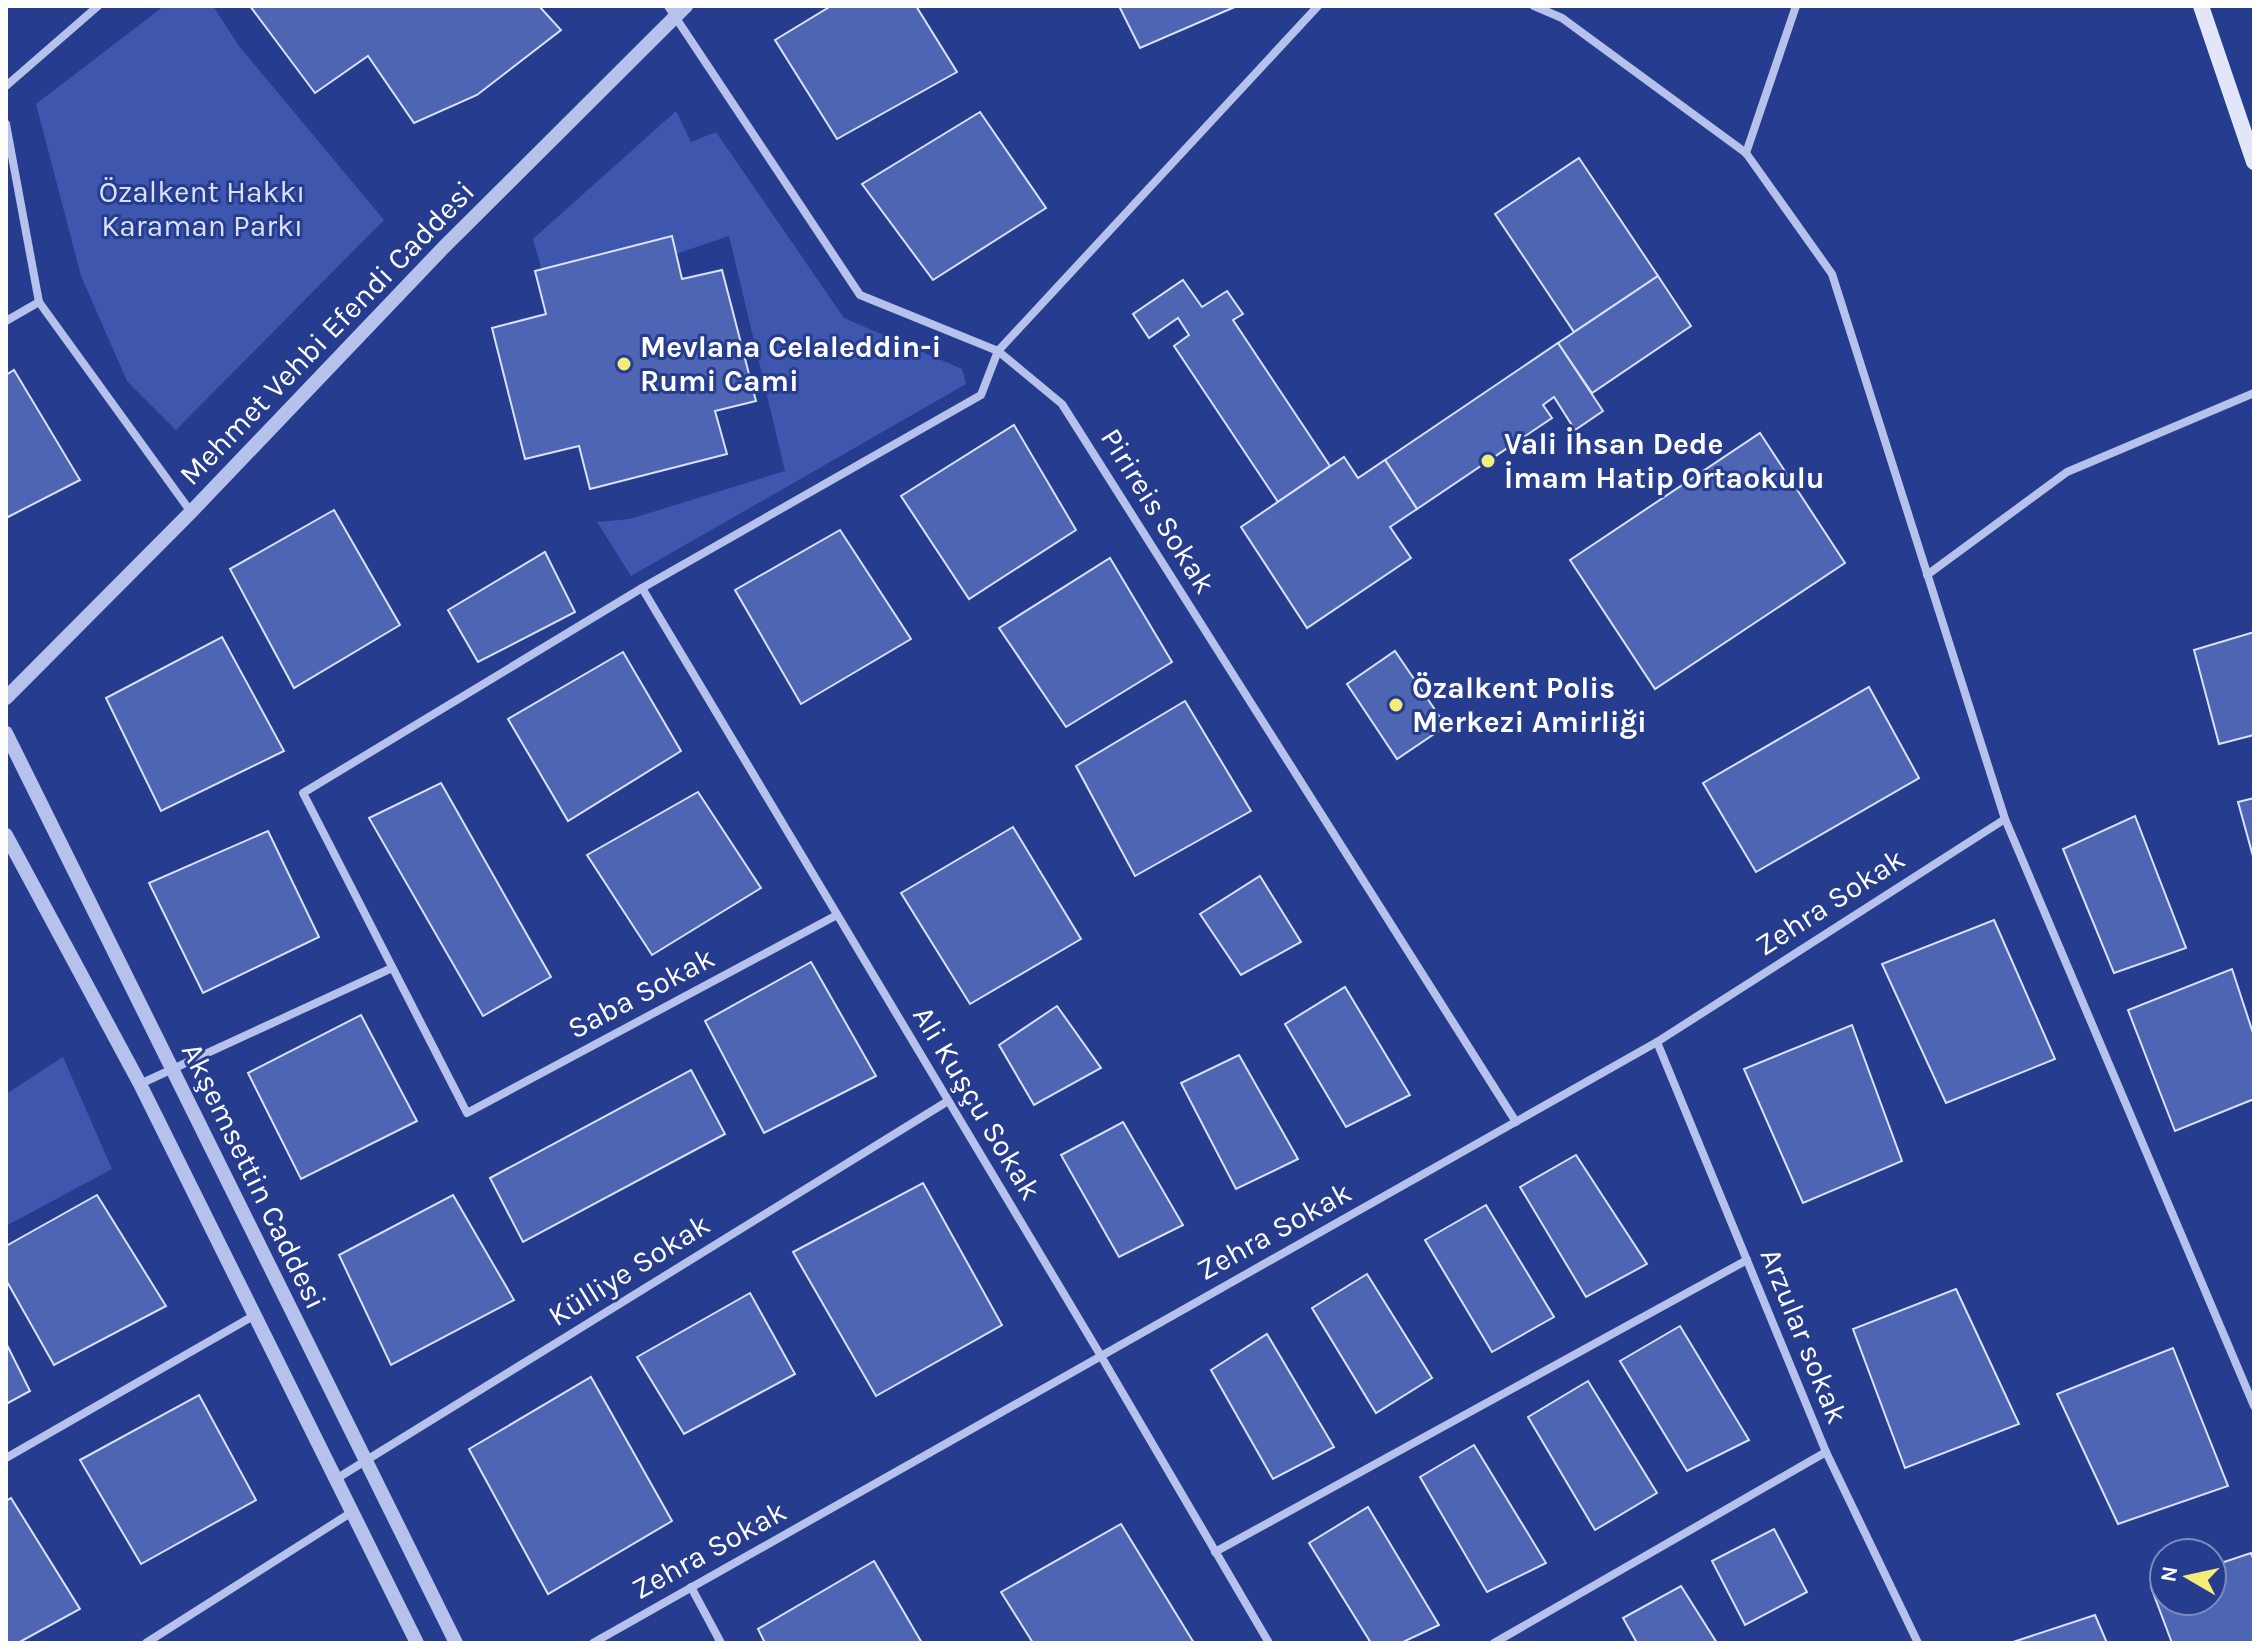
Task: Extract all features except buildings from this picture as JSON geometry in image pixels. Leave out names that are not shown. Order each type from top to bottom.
[{"type":"main road","points":[[2201,6],[2254,162]]},
{"type":"street","points":[[6,86],[98,6]]},
{"type":"street","points":[[140,1084],[392,968],[303,793],[642,588],[981,395],[998,351],[1318,6]]},
{"type":"street","points":[[1534,6],[1562,18],[1746,153],[1832,274],[2005,819],[2254,1406]]},
{"type":"street","points":[[1746,153],[1796,6]]},
{"type":"street","name":"Pirireis Sokak","points":[[676,10],[860,295],[998,351],[1062,404],[1516,1122]]},
{"type":"street","name":"Mehmet Vehbi Efendi Caddesi","points":[[6,698],[191,512],[676,10]]},
{"type":"street","points":[[6,124],[39,302],[191,512]]},
{"type":"street","points":[[6,321],[39,302]]},
{"type":"street","points":[[1927,575],[2067,472],[2254,393]]},
{"type":"street","name":"Ali Kuşçu Sokak","points":[[642,588],[1269,1643]]},
{"type":"street","name":"Akşemsettin Caddesi","points":[[6,733],[456,1643]]},
{"type":"street","name":"Zehra Sokak","points":[[593,1643],[1657,1042],[2005,819]]},
{"type":"street","name":"Akşemsettin Caddesi","points":[[6,835],[140,1084],[417,1643]]},
{"type":"street","name":"Saba Sokak","points":[[392,968],[467,1113],[837,915]]},
{"type":"street","name":"Arzular sokak","points":[[1657,1042],[1826,1452],[1918,1643]]},
{"type":"street","name":"Külliye Sokak","points":[[336,1479],[948,1101]]},
{"type":"street","points":[[1215,1552],[1747,1260]]},
{"type":"street","points":[[6,1458],[255,1315]]},
{"type":"street","points":[[1494,1643],[1826,1452]]},
{"type":"street","points":[[146,1643],[352,1512]]},
{"type":"street","points":[[691,1587],[721,1643]]},
{"type":"green space","name":"Özalkent Hakkı Karaman Parkı","points":[[164,6],[213,6],[239,46],[384,220],[176,430],[127,381],[81,276],[36,104]]},
{"type":"green space","points":[[676,111],[691,142],[716,132],[844,318],[962,369],[966,384],[631,576],[597,522],[630,519],[785,471],[729,236],[667,257],[546,285],[533,239]]},
{"type":"green space","points":[[63,1057],[112,1169],[6,1226],[6,1094]]},
{"type":"place","name":"Mevlana Celaleddin-i Rumi Cami","points":[[624,364]]},
{"type":"place","name":"Vali İhsan Dede İmam Hatip Ortaokulu","points":[[1488,461]]},
{"type":"place","name":"Özalkent Polis Merkezi Amirliği","points":[[1396,705]]}]
